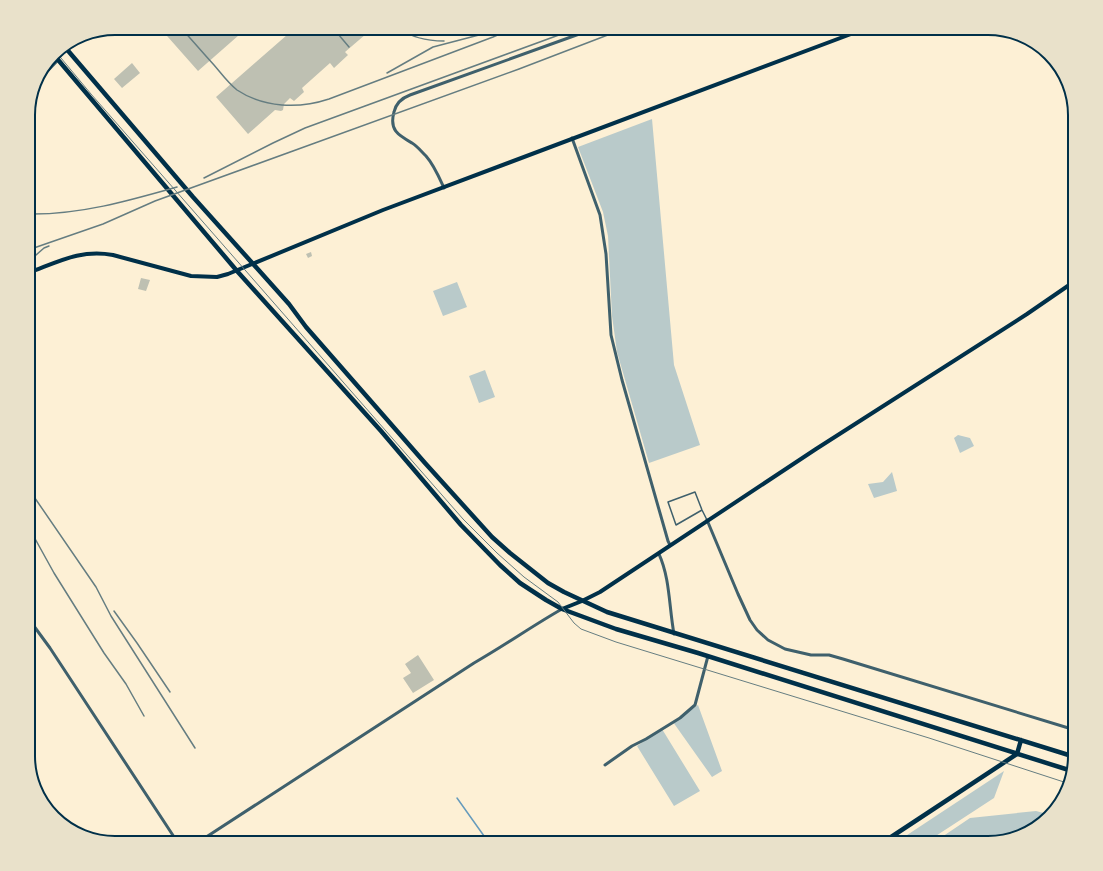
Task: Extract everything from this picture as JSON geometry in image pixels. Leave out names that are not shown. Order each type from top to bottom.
[{"type":"main road","points":[[35,270],[74,256],[100,253],[198,277],[217,277],[236,271],[383,210],[848,35]]},
{"type":"main road","points":[[68,51],[193,197],[288,304],[306,327],[425,463],[492,537],[548,583],[607,612],[1068,755]]},
{"type":"main road","points":[[58,60],[236,271],[381,431],[461,524],[494,559],[520,583],[562,609],[616,629],[708,656],[1066,769]]},
{"type":"main road","points":[[562,609],[600,592],[819,446],[1028,314],[1068,286]]},
{"type":"main road","points":[[893,836],[1017,754],[1021,740]]},
{"type":"street","points":[[444,188],[434,167],[425,155],[395,130],[392,123],[393,115],[395,107],[400,100],[410,95],[577,35]]},
{"type":"street","points":[[53,64],[58,60]]},
{"type":"street","points":[[572,138],[600,215],[606,254],[611,335],[622,380],[670,545]]},
{"type":"street","points":[[708,520],[750,620],[757,630],[768,640],[785,649],[811,656],[829,655],[1068,728]]},
{"type":"street","points":[[659,554],[666,576],[674,634]]},
{"type":"street","points":[[208,836],[474,663],[562,609]]},
{"type":"street","points":[[35,628],[173,836]]},
{"type":"street","points":[[605,765],[632,746],[680,718],[695,705],[708,656]]},
{"type":"lane","points":[[702,510],[676,525],[668,502],[695,492],[702,510],[708,520]]},
{"type":"shaded area","points":[[652,119],[674,365],[700,445],[649,463],[617,352],[612,316],[608,236],[603,212],[578,147]]},
{"type":"shaded area","points":[[457,282],[467,307],[443,316],[433,291]]},
{"type":"shaded area","points":[[485,370],[495,397],[479,403],[469,376]]},
{"type":"shaded area","points":[[958,435],[970,438],[974,446],[960,453],[954,438]]},
{"type":"shaded area","points":[[892,472],[897,491],[874,498],[868,484],[883,482]]},
{"type":"shaded area","points":[[698,705],[722,771],[712,777],[673,722]]},
{"type":"shaded area","points":[[662,729],[700,791],[674,806],[637,746]]},
{"type":"shaded area","points":[[1004,771],[994,798],[936,836],[906,836]]},
{"type":"shaded area","points":[[1036,811],[1044,813],[1028,825],[1014,832],[988,836],[943,836],[970,818]]},
{"type":"building","points":[[166,35],[239,35],[198,71]]},
{"type":"building","points":[[287,35],[365,35],[345,52],[348,55],[334,68],[330,63],[302,88],[304,92],[294,101],[290,98],[284,104],[283,110],[275,110],[248,134],[216,97]]},
{"type":"building","points":[[132,63],[140,73],[122,88],[114,79]]},
{"type":"building","points":[[311,252],[312,256],[308,258],[306,254]]},
{"type":"building","points":[[141,278],[150,280],[146,291],[138,289]]},
{"type":"building","points":[[418,655],[434,680],[413,693],[403,678],[411,673],[405,664]]},
{"type":"waterway","points":[[457,798],[484,836]]},
{"type":"tram line","points":[[60,57],[463,519],[497,553],[524,577],[558,602],[574,623],[581,629],[616,642],[929,738],[1064,782]]},
{"type":"railway","points":[[187,35],[237,90],[247,96],[282,105],[306,104],[329,99],[498,35]]},
{"type":"railway","points":[[339,35],[349,47]]},
{"type":"railway","points":[[412,35],[420,38],[444,41]]},
{"type":"railway","points":[[387,73],[433,47],[479,35]]},
{"type":"railway","points":[[204,178],[305,128],[559,35]]},
{"type":"railway","points":[[35,248],[103,224],[155,201],[519,69],[608,35]]},
{"type":"railway","points":[[35,214],[85,210],[122,202],[177,187]]},
{"type":"railway","points":[[35,256],[44,248],[49,246]]},
{"type":"railway","points":[[35,498],[96,587],[111,616],[195,748]]},
{"type":"railway","points":[[35,539],[54,573],[104,653],[126,684],[144,716]]},
{"type":"railway","points":[[114,611],[170,692]]}]
